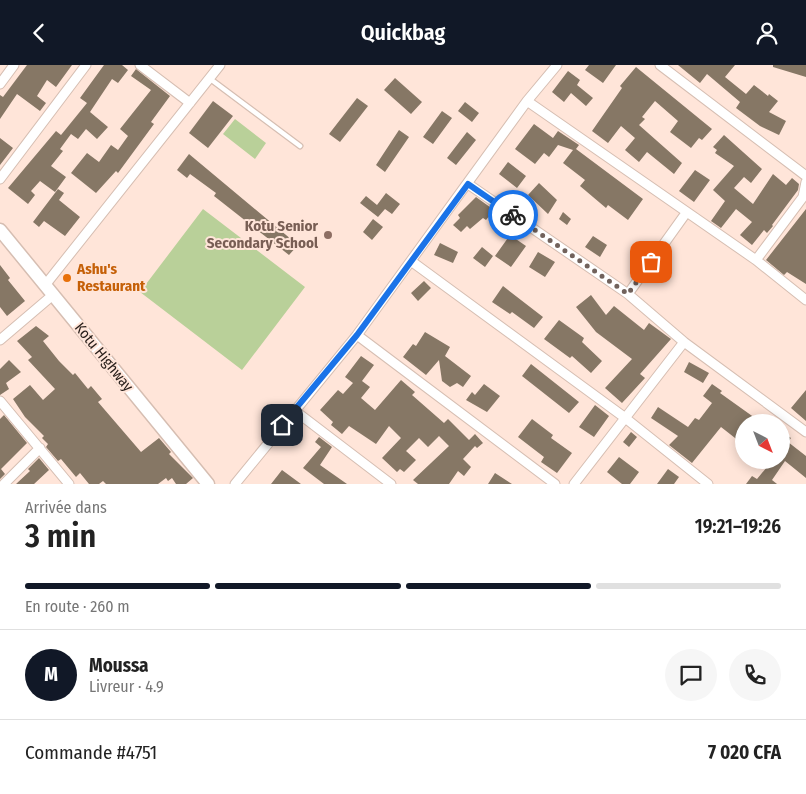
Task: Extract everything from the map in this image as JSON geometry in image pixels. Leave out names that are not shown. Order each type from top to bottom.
[{"type":"street","points":[[0,84],[14,65]]},
{"type":"street","points":[[0,179],[86,65]]},
{"type":"street","points":[[140,65],[190,103]]},
{"type":"street","points":[[0,340],[50,289],[220,65]]},
{"type":"street","points":[[235,484],[357,335],[527,101],[557,65]]},
{"type":"street","points":[[660,65],[806,175]]},
{"type":"street","points":[[527,101],[756,260],[806,300]]},
{"type":"street","points":[[756,260],[803,197],[806,181]]},
{"type":"street","points":[[468,184],[628,294],[684,342],[806,432]]},
{"type":"street","points":[[628,294],[686,213]]},
{"type":"street","name":"Kotu Highway","points":[[0,230],[208,484]]},
{"type":"street","points":[[411,261],[624,417],[708,484]]},
{"type":"street","points":[[357,335],[555,484]]},
{"type":"street","points":[[574,484],[624,417],[684,342]]},
{"type":"street","points":[[0,401],[69,484]]},
{"type":"street","points":[[294,410],[391,484]]},
{"type":"street","points":[[4,484],[40,448]]},
{"type":"lane","points":[[209,78],[300,147]]},
{"type":"green space","points":[[235,119],[266,143],[255,159],[223,134]]},
{"type":"green space","points":[[203,209],[305,287],[242,370],[140,292]]},
{"type":"building","points":[[27,65],[72,65],[56,87],[47,80],[37,96],[46,103],[40,111],[17,94],[0,119],[0,95],[3,97]]},
{"type":"building","points":[[104,65],[122,65],[128,70],[118,83],[112,79],[90,112],[108,127],[97,139],[86,129],[78,139],[71,134],[60,149],[63,151],[51,166],[66,177],[55,192],[40,181],[31,191],[35,195],[28,204],[8,188],[56,131],[61,135],[87,103],[80,98]]},
{"type":"building","points":[[589,65],[616,65],[603,83],[585,70]]},
{"type":"building","points":[[678,65],[735,65],[725,77],[746,94],[754,85],[778,101],[769,112],[786,121],[779,135],[760,126],[736,108],[740,102],[707,74],[700,83]]},
{"type":"building","points":[[773,65],[806,65],[806,77],[773,67]]},
{"type":"building","points":[[636,67],[712,129],[702,140],[699,138],[691,148],[670,132],[678,121],[655,101],[642,117],[645,119],[639,125],[682,163],[674,174],[647,152],[639,162],[625,150],[635,138],[621,126],[608,143],[592,131],[622,88],[620,86]]},
{"type":"building","points":[[136,69],[170,96],[151,122],[154,124],[118,173],[116,171],[96,193],[71,173],[87,153],[99,162],[111,145],[118,150],[128,136],[120,129],[151,90],[131,76]]},
{"type":"building","points":[[568,71],[580,80],[577,85],[593,98],[586,106],[571,93],[564,102],[552,92]]},
{"type":"building","points":[[395,78],[422,102],[411,114],[384,90]]},
{"type":"building","points":[[357,98],[368,106],[340,142],[329,134]]},
{"type":"building","points":[[213,101],[233,116],[208,148],[189,133]]},
{"type":"building","points":[[465,102],[479,113],[472,122],[458,111]]},
{"type":"building","points":[[442,111],[452,118],[433,144],[423,137]]},
{"type":"building","points":[[534,124],[553,138],[558,131],[579,145],[576,149],[643,199],[628,220],[608,205],[606,208],[580,186],[585,180],[563,163],[573,150],[558,145],[549,157],[544,153],[535,164],[515,149]]},
{"type":"building","points":[[399,130],[409,137],[385,172],[376,165]]},
{"type":"building","points":[[467,132],[476,140],[456,165],[447,158]]},
{"type":"building","points":[[724,135],[762,169],[751,183],[744,177],[734,188],[753,204],[773,174],[786,185],[792,178],[799,184],[798,190],[773,226],[767,233],[764,230],[752,245],[740,235],[752,222],[736,209],[721,228],[711,221],[725,201],[713,190],[734,166],[715,153],[717,150],[713,147]]},
{"type":"building","points":[[0,138],[13,148],[0,165]]},
{"type":"building","points":[[189,154],[298,245],[289,255],[214,196],[216,193],[190,174],[187,178],[177,170]]},
{"type":"building","points":[[508,162],[526,176],[517,188],[499,174]]},
{"type":"building","points":[[695,170],[710,180],[694,202],[679,191]]},
{"type":"building","points":[[539,183],[557,200],[548,214],[528,195]]},
{"type":"building","points":[[58,189],[64,193],[59,200],[80,217],[65,236],[44,221],[39,227],[33,222]]},
{"type":"building","points":[[386,193],[400,204],[392,214],[385,209],[378,217],[360,203],[366,196],[377,205]]},
{"type":"building","points":[[476,197],[494,210],[486,220],[483,218],[470,229],[467,226],[461,232],[453,225],[460,218],[458,215]]},
{"type":"building","points":[[806,209],[806,284],[787,272],[784,275],[766,260]]},
{"type":"building","points":[[563,212],[571,219],[567,225],[559,219]]},
{"type":"building","points":[[373,219],[383,227],[372,240],[363,232]]},
{"type":"building","points":[[510,235],[526,246],[511,267],[495,256]]},
{"type":"building","points":[[593,236],[607,245],[600,257],[585,247]]},
{"type":"building","points":[[440,243],[458,252],[453,263],[434,255]]},
{"type":"building","points":[[482,247],[493,256],[485,267],[473,258]]},
{"type":"building","points":[[538,252],[555,262],[545,277],[529,267]]},
{"type":"building","points":[[0,265],[10,278],[8,280],[25,301],[7,316],[0,307]]},
{"type":"building","points":[[424,281],[431,288],[418,301],[411,293]]},
{"type":"building","points":[[503,286],[543,317],[534,328],[512,312],[510,314],[492,302]]},
{"type":"building","points":[[591,295],[606,315],[614,306],[644,330],[649,323],[671,339],[640,374],[645,378],[622,403],[605,388],[632,359],[596,332],[576,307]]},
{"type":"building","points":[[559,320],[584,338],[582,342],[602,361],[591,373],[572,356],[570,358],[544,339]]},
{"type":"building","points":[[36,326],[49,336],[43,341],[59,361],[73,375],[75,373],[88,389],[91,386],[102,399],[98,402],[141,452],[159,438],[171,452],[169,454],[193,478],[186,484],[176,484],[172,478],[168,481],[166,478],[158,484],[106,484],[103,481],[99,484],[89,484],[80,473],[76,477],[61,459],[58,461],[46,447],[48,444],[42,438],[44,436],[25,417],[13,399],[30,385],[43,400],[55,389],[28,360],[32,357],[17,341]]},
{"type":"building","points":[[425,332],[450,347],[445,356],[471,376],[463,387],[457,383],[450,387],[442,381],[439,360],[426,375],[403,357],[413,344],[416,346]]},
{"type":"building","points":[[361,356],[374,365],[362,381],[370,387],[361,398],[375,410],[401,380],[415,392],[412,395],[444,423],[448,419],[469,440],[475,434],[483,443],[477,448],[475,446],[463,459],[471,467],[464,476],[458,471],[449,484],[418,484],[413,480],[449,446],[439,436],[428,447],[419,438],[406,451],[416,460],[404,472],[400,469],[397,472],[382,458],[401,438],[389,426],[376,444],[349,426],[342,434],[331,425],[333,422],[320,410],[338,390],[343,394],[353,383],[345,377]]},
{"type":"building","points":[[9,360],[21,372],[6,383],[9,389],[0,395],[0,369]]},
{"type":"building","points":[[689,362],[709,373],[703,383],[684,372]]},
{"type":"building","points":[[531,364],[579,402],[569,413],[522,376]]},
{"type":"building","points":[[484,384],[500,396],[487,412],[466,400],[472,392],[475,395]]},
{"type":"building","points":[[712,384],[722,391],[720,393],[749,414],[735,414],[735,438],[721,427],[692,463],[669,445],[678,436],[651,418],[658,407],[688,427],[695,418],[699,420],[712,403],[703,396]]},
{"type":"building","points":[[806,390],[806,421],[791,408]]},
{"type":"building","points":[[595,405],[609,416],[594,437],[579,427]]},
{"type":"building","points":[[4,415],[27,443],[1,469],[5,474],[0,479],[0,419]]},
{"type":"building","points":[[532,419],[553,435],[551,438],[572,453],[557,473],[541,462],[544,457],[518,437]]},
{"type":"building","points":[[631,432],[637,437],[629,447],[623,442]]},
{"type":"building","points":[[319,437],[332,447],[320,465],[347,484],[324,484],[303,468],[321,447],[315,442]]},
{"type":"building","points":[[790,444],[806,456],[806,478],[790,465]]},
{"type":"building","points":[[619,457],[639,472],[630,484],[622,484],[607,472]]},
{"type":"building","points":[[39,458],[49,470],[34,484],[16,484],[30,471],[28,469]]},
{"type":"building","points":[[668,469],[679,477],[674,484],[657,484]]},
{"type":"building","points":[[765,469],[780,469],[772,480],[777,484],[746,484],[752,476],[757,479]]},
{"type":"building","points":[[282,470],[301,484],[271,484]]},
{"type":"building","points":[[495,473],[512,484],[488,484]]},
{"type":"way so far","points":[[513,215],[628,294],[651,262]]},
{"type":"place","name":"Kotu Senior Secondary School","points":[[328,235]]},
{"type":"place","name":"Ashu's Restaurant","points":[[67,278]]},
{"type":"route","points":[[282,425],[357,335],[468,184],[513,215]]}]
